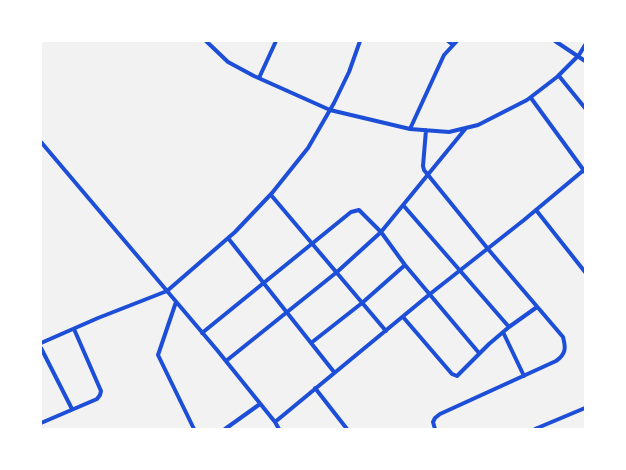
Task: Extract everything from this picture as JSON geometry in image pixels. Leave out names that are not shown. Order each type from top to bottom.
[{"type":"street","points":[[206,41],[228,62],[259,78],[330,110],[410,129],[449,132],[478,125],[531,98],[559,76],[579,55],[585,45]]},
{"type":"street","points":[[259,78],[276,41]]},
{"type":"street","points":[[41,343],[168,291],[228,238],[271,195],[308,148],[330,110],[349,72],[360,41]]},
{"type":"street","points":[[448,41],[453,45]]},
{"type":"street","points":[[410,129],[444,55],[457,41]]},
{"type":"street","points":[[556,41],[579,55],[585,61]]},
{"type":"street","points":[[559,76],[585,108]]},
{"type":"street","points":[[275,422],[458,271],[488,249],[585,171],[531,98]]},
{"type":"street","points":[[226,361],[337,272],[381,232],[466,128]]},
{"type":"street","points":[[426,130],[423,166],[428,175],[562,337],[566,346],[564,353],[556,361],[440,414],[433,422],[434,429]]},
{"type":"street","points":[[41,142],[168,291],[226,361],[279,429]]},
{"type":"street","points":[[271,195],[386,331]]},
{"type":"street","points":[[403,205],[458,271],[509,327]]},
{"type":"street","points":[[202,333],[351,212],[357,210],[363,213],[381,232],[405,265],[479,354]]},
{"type":"street","points":[[536,210],[585,272]]},
{"type":"street","points":[[228,238],[334,372]]},
{"type":"street","points":[[311,343],[362,303],[405,265]]},
{"type":"street","points":[[176,302],[158,355],[194,429]]},
{"type":"street","points":[[403,317],[454,376],[460,374],[479,354],[509,327],[537,307]]},
{"type":"street","points":[[41,422],[99,398],[101,391],[74,329]]},
{"type":"street","points":[[503,332],[524,376]]},
{"type":"street","points":[[41,348],[72,410]]},
{"type":"street","points":[[315,388],[347,429]]},
{"type":"street","points":[[225,429],[260,404]]},
{"type":"street","points":[[535,429],[585,408]]}]
